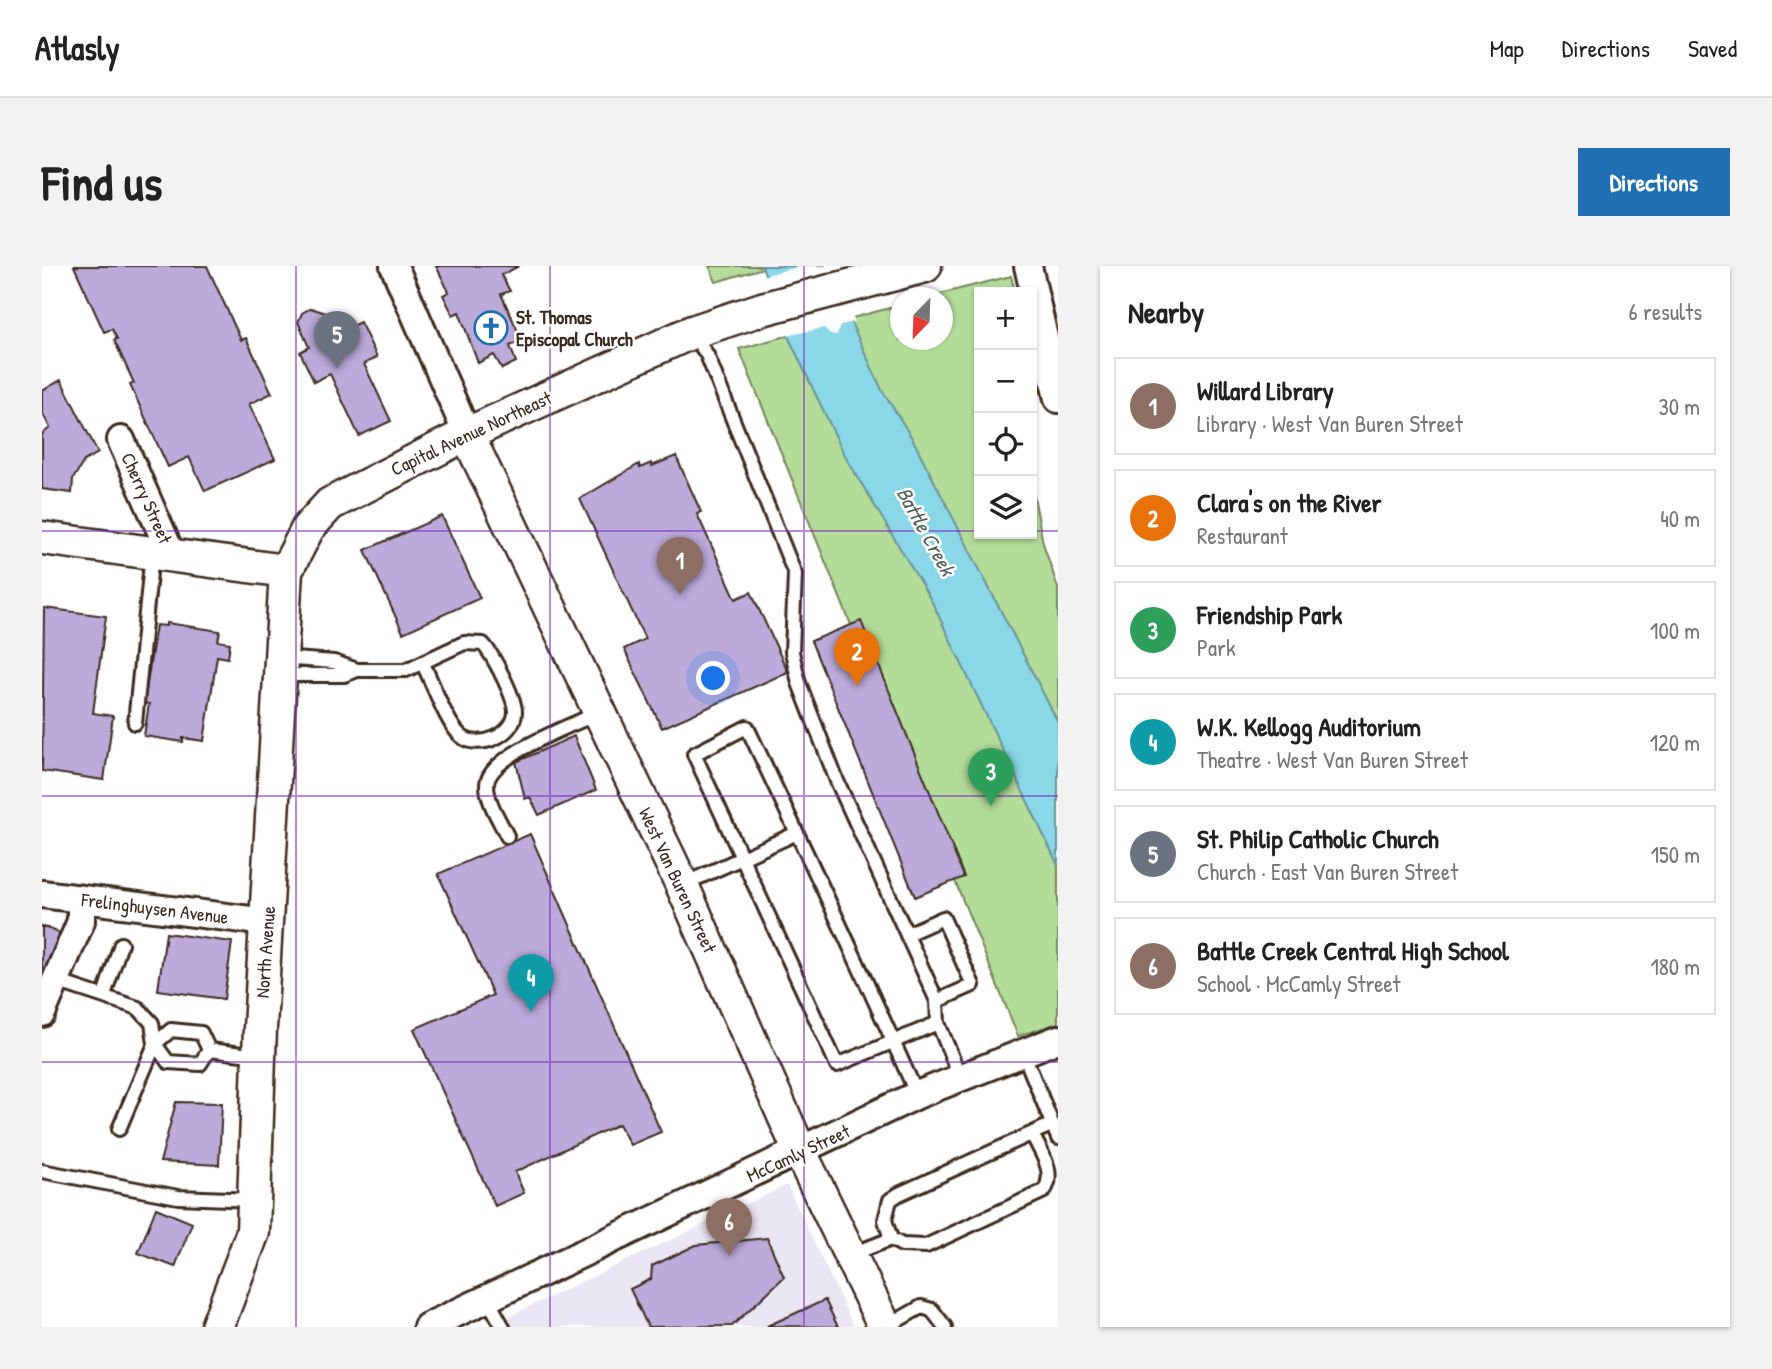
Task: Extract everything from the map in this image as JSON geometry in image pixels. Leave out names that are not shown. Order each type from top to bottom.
[{"type":"street","points":[[394,266],[467,434]]},
{"type":"street","name":"Capital Avenue Northeast","points":[[286,571],[307,528],[330,504],[467,434],[692,332],[762,309],[925,266]]},
{"type":"street","points":[[1028,266],[1058,399]]},
{"type":"street","name":"West Van Buren Street","points":[[467,434],[682,885],[800,1152],[886,1327]]},
{"type":"street","name":"Cherry Street","points":[[121,440],[162,554]]},
{"type":"street","points":[[42,538],[286,571]]},
{"type":"street","name":"North Avenue","points":[[225,1321],[253,1233],[259,1056],[286,571]]},
{"type":"street","name":"Frelinghuysen Avenue","points":[[42,894],[267,922]]},
{"type":"street","points":[[42,1013],[81,921],[81,899]]},
{"type":"street","name":"McCamly Street","points":[[427,1327],[917,1095],[1058,1039]]},
{"type":"lane","points":[[692,332],[707,355],[795,574],[792,652],[799,683],[837,781],[937,1001],[938,1023],[960,1077]]},
{"type":"lane","points":[[135,723],[162,554]]},
{"type":"lane","points":[[280,667],[334,662],[357,670],[398,671],[423,664],[464,643],[483,644],[493,659],[514,705],[516,713],[509,730],[486,741],[475,742],[459,735],[423,664]]},
{"type":"lane","points":[[507,836],[486,787],[492,769],[506,758],[598,713]]},
{"type":"lane","points":[[917,1095],[893,1040],[747,727],[694,754],[837,1065],[893,1040],[938,1023]]},
{"type":"lane","points":[[682,885],[797,833]]},
{"type":"lane","points":[[907,934],[943,918],[974,985],[937,1001]]},
{"type":"lane","points":[[104,995],[121,944]]},
{"type":"lane","points":[[57,981],[138,1008],[152,1023],[155,1044],[168,1062],[200,1064],[209,1050]]},
{"type":"lane","points":[[119,1129],[155,1044],[171,1030],[201,1033],[209,1050]]},
{"type":"lane","points":[[209,1050],[259,1056]]},
{"type":"lane","points":[[1023,1052],[1058,1138]]},
{"type":"lane","points":[[1031,1134],[1049,1174],[1050,1183],[1044,1191],[926,1246],[902,1245],[891,1239],[886,1220],[890,1200],[1052,1124]]},
{"type":"lane","points":[[42,1171],[178,1197],[254,1200]]},
{"type":"lane","points":[[850,1255],[891,1239]]},
{"type":"lane","points":[[487,1297],[503,1327]]},
{"type":"lane","points":[[886,1327],[921,1307],[932,1310],[945,1327]]},
{"type":"shaded area","points":[[787,1185],[854,1327],[486,1327]]},
{"type":"green space","points":[[709,266],[763,266],[763,268],[716,282]]},
{"type":"green space","points":[[1011,276],[1014,287],[974,287],[974,539],[1037,539],[1037,512],[1043,543],[1058,588],[1058,1023],[1018,1036],[739,349],[890,308],[890,350],[953,350],[953,291]]},
{"type":"water","name":"Battle Creek","points":[[762,266],[825,266],[882,390],[912,438],[1058,722],[1058,865],[932,602],[844,454],[787,334]]},
{"type":"pier","points":[[802,266],[829,266],[855,322],[840,325],[837,335],[830,334],[824,328],[784,336],[762,276]]},
{"type":"building","points":[[74,266],[207,266],[241,340],[246,338],[272,393],[249,404],[275,459],[205,491],[189,457],[168,467],[130,385],[134,383],[114,340],[117,339],[112,329],[104,332]]},
{"type":"building","name":"St. Thomas Episcopal Church","points":[[436,266],[519,266],[501,275],[510,291],[501,294],[522,340],[510,346],[516,362],[502,369],[494,355],[478,363],[459,312],[453,315],[443,295],[449,292]]},
{"type":"building","points":[[311,308],[326,313],[336,333],[360,322],[377,357],[364,364],[391,421],[359,436],[330,374],[314,382],[300,352],[309,347],[298,322],[302,313]]},
{"type":"building","points":[[61,380],[98,453],[84,461],[73,479],[72,493],[42,489],[42,434],[50,428],[42,412],[42,391]]},
{"type":"building","points":[[676,456],[701,512],[697,514],[736,599],[751,592],[788,672],[662,728],[624,649],[645,639],[580,499],[639,464],[640,468],[651,463],[652,466]]},
{"type":"building","points":[[442,516],[480,598],[403,633],[365,550]]},
{"type":"building","points":[[44,608],[106,616],[93,713],[113,716],[104,780],[42,771]]},
{"type":"building","points":[[861,621],[964,877],[915,897],[811,641]]},
{"type":"building","points":[[167,623],[220,631],[218,641],[230,643],[228,658],[217,656],[204,741],[183,738],[183,742],[144,736],[149,704],[144,703],[156,625],[167,626]]},
{"type":"building","points":[[574,736],[596,790],[539,815],[530,797],[525,799],[516,762]]},
{"type":"building","points":[[530,834],[661,1132],[630,1145],[619,1124],[515,1172],[524,1193],[495,1206],[414,1029],[493,995],[438,874]]},
{"type":"building","points":[[42,926],[60,933],[42,978]]},
{"type":"building","points":[[166,933],[232,942],[224,999],[158,990]]},
{"type":"building","points":[[176,1102],[222,1103],[219,1165],[160,1162]]},
{"type":"building","points":[[156,1208],[192,1223],[175,1267],[138,1253]]},
{"type":"building","points":[[767,1238],[784,1277],[732,1326],[648,1327],[630,1289],[651,1279],[652,1266],[696,1245]]},
{"type":"building","points":[[825,1300],[838,1327],[767,1326]]},
{"type":"place","name":"St. Thomas Episcopal Church","points":[[491,328]]},
{"type":"place","name":"St. Philip Catholic Church","points":[[337,369]]},
{"type":"place","name":"Willard Library","points":[[680,595]]},
{"type":"place","name":"Clara's on the River","points":[[857,686]]},
{"type":"place","name":"Friendship Park","points":[[991,806]]},
{"type":"place","name":"W.K. Kellogg Auditorium","points":[[531,1012]]},
{"type":"place","name":"Battle Creek Central High School","points":[[729,1256]]}]
